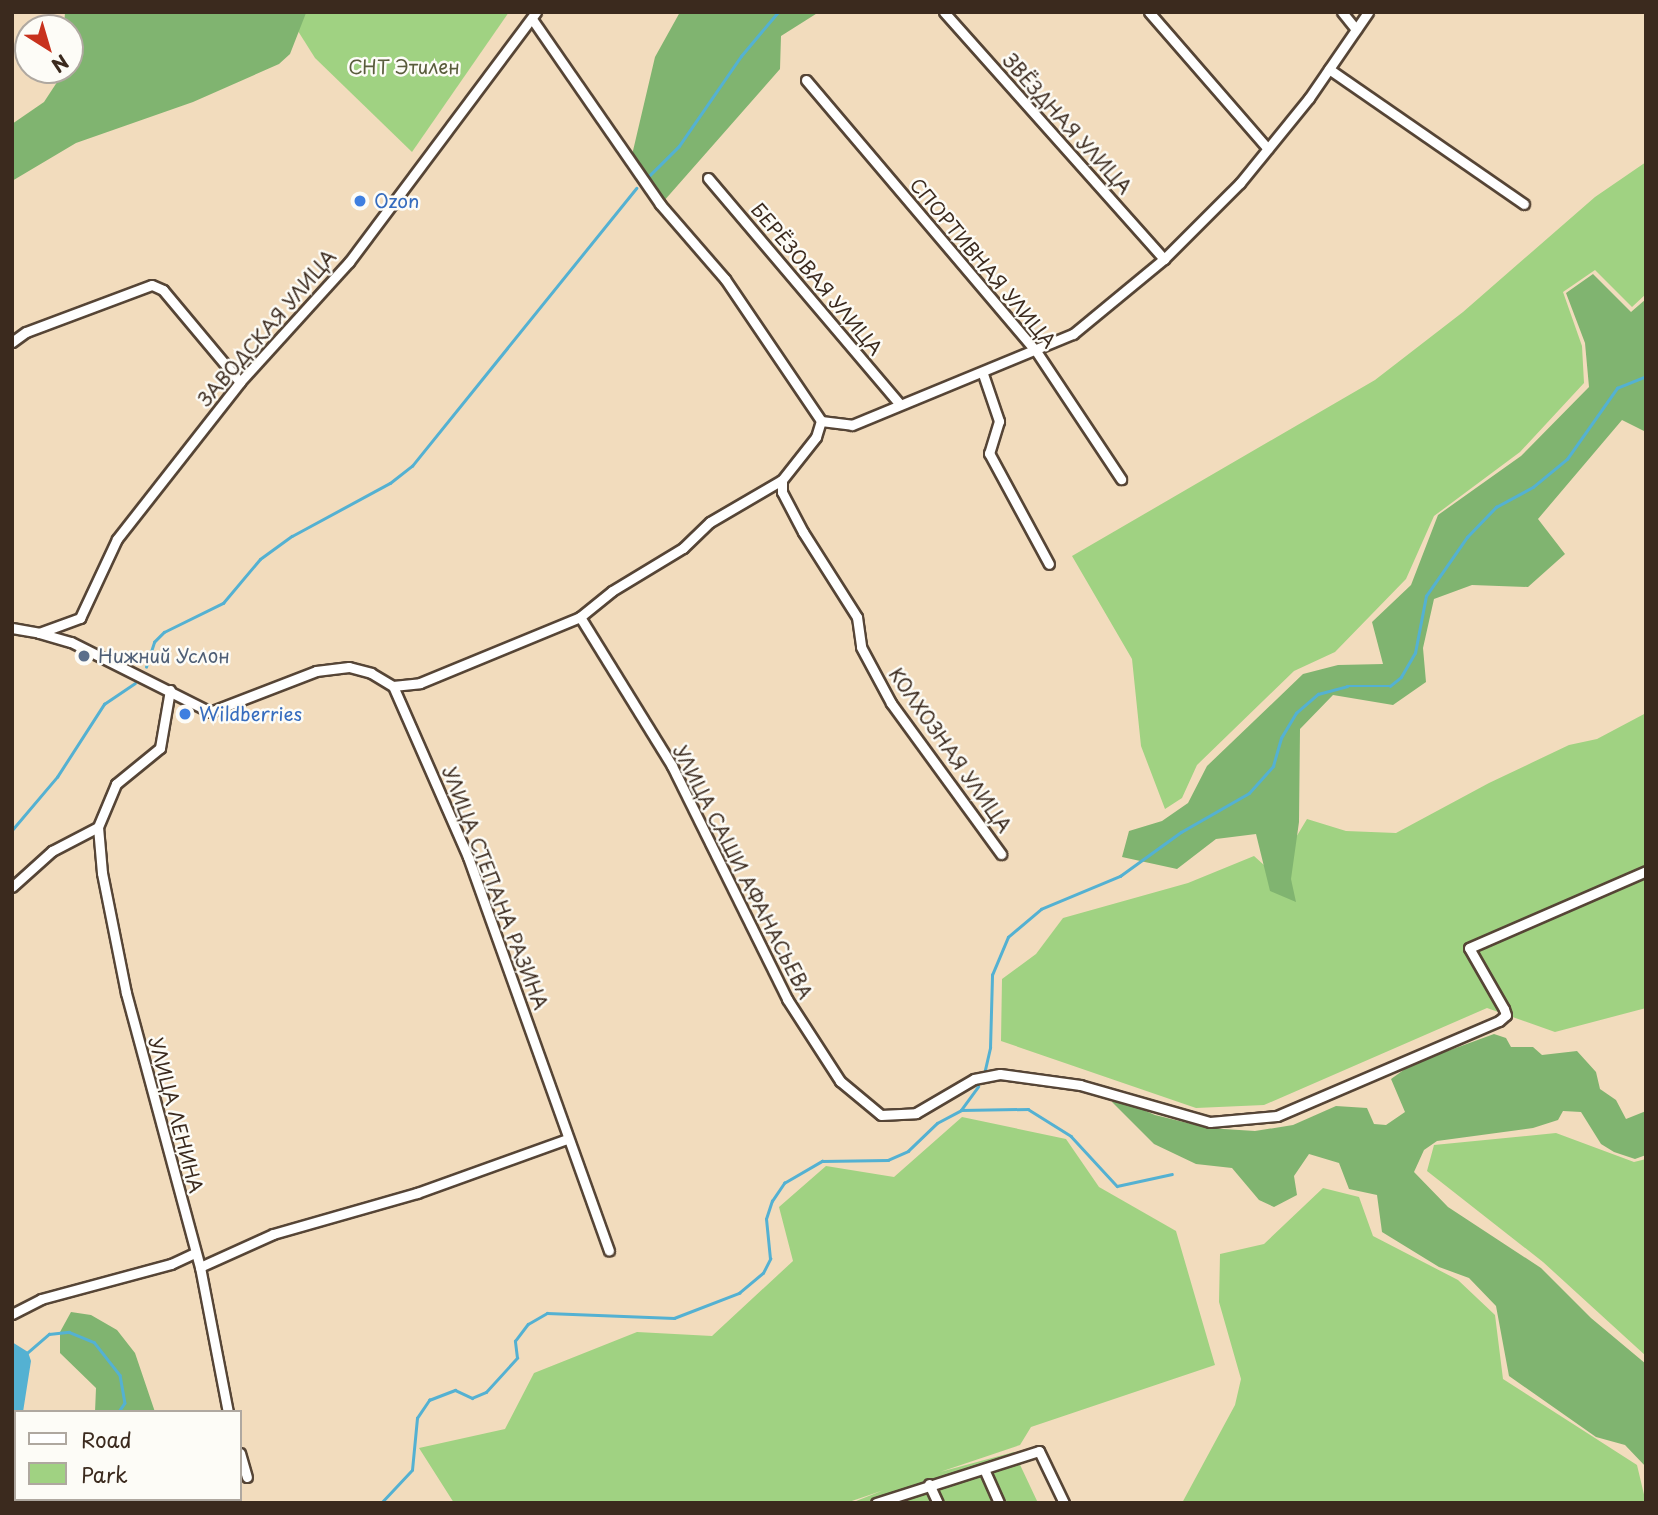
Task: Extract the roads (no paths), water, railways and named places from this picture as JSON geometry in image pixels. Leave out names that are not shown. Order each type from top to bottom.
[{"type":"street","name":"ЗВЁЗДНАЯ УЛИЦА","points":[[944,12],[1164,258]]},
{"type":"street","points":[[1149,12],[1268,149]]},
{"type":"street","points":[[1342,12],[1356,29]]},
{"type":"street","points":[[534,16],[660,204],[725,279],[821,421],[852,425],[899,402],[983,374],[1084,326],[1164,258],[1268,149],[1329,69],[1368,12]]},
{"type":"street","name":"ЗАВОДСКАЯ УЛИЦА","points":[[39,633],[80,618],[117,539],[240,382],[349,262],[534,16]]},
{"type":"street","points":[[1329,69],[1524,204]]},
{"type":"street","name":"СПОРТИВНАЯ УЛИЦА","points":[[806,80],[1036,351],[1121,479]]},
{"type":"street","name":"БЕРЁЗОВАЯ УЛИЦА","points":[[708,178],[899,402]]},
{"type":"street","points":[[12,342],[26,331],[152,285],[163,290],[240,382]]},
{"type":"street","points":[[983,374],[999,421],[989,453],[1049,565]]},
{"type":"street","points":[[12,628],[71,642],[210,712],[316,671],[349,667],[371,673],[393,685],[420,683],[580,617],[612,591],[683,548],[710,522],[782,480],[816,438],[821,421]]},
{"type":"street","name":"КОЛХОЗНАЯ УЛИЦА","points":[[782,480],[782,492],[803,532],[857,617],[862,647],[891,703],[1001,854]]},
{"type":"street","name":"УЛИЦА САШИ АФАНАСЬЕВА","points":[[580,617],[672,766],[787,999],[851,1094],[881,1115],[899,1117],[934,1104],[974,1079],[1000,1074],[1080,1085],[1210,1122],[1277,1116],[1499,1021],[1506,1015],[1504,1009],[1469,948],[1646,871]]},
{"type":"street","name":"УЛИЦА СТЕПАНА РАЗИНА","points":[[393,685],[468,857],[609,1251]]},
{"type":"street","points":[[12,887],[52,851],[97,827],[116,785],[160,748],[170,690]]},
{"type":"street","name":"УЛИЦА ЛЕНИНА","points":[[97,827],[125,993],[200,1267],[228,1410]]},
{"type":"street","points":[[200,1267],[272,1234],[417,1193],[567,1139]]},
{"type":"street","points":[[12,1314],[41,1299],[171,1264],[195,1253]]},
{"type":"street","points":[[876,1503],[1039,1451],[1064,1503]]},
{"type":"street","points":[[242,1460],[247,1477]]},
{"type":"street","points":[[984,1469],[999,1503]]},
{"type":"street","points":[[929,1484],[938,1503]]},
{"type":"water","points":[[12,1342],[28,1352],[31,1361],[23,1410],[14,1410],[14,1501],[28,1503],[12,1503]]},
{"type":"waterway","points":[[650,175],[679,146],[741,56],[778,12]]},
{"type":"waterway","points":[[146,667],[154,642],[164,632],[223,603],[260,559],[292,536],[390,483],[412,466],[636,188]]},
{"type":"waterway","points":[[984,1074],[990,1048],[992,975],[1008,937],[1041,909],[1120,876],[1181,832],[1249,793],[1273,766],[1281,738],[1296,713],[1318,694],[1347,686],[1390,686],[1401,677],[1415,653],[1426,596],[1467,537],[1496,507],[1533,487],[1567,459],[1617,388],[1646,376]]},
{"type":"waterway","points":[[12,830],[57,777],[104,704],[135,683]]},
{"type":"waterway","points":[[961,1110],[978,1087]]},
{"type":"waterway","points":[[381,1503],[412,1470],[417,1418],[429,1400],[455,1390],[472,1398],[486,1392],[517,1358],[515,1341],[528,1324],[547,1313],[674,1318],[739,1293],[763,1273],[770,1259],[766,1219],[772,1201],[784,1183],[822,1161],[888,1160],[908,1151],[937,1123],[961,1110],[1028,1109],[1071,1136],[1117,1186],[1172,1174]]},
{"type":"waterway","points":[[27,1353],[49,1334],[69,1332],[94,1342],[120,1375],[125,1403],[120,1410]]},
{"type":"place","name":"Ozon","points":[[360,201]]},
{"type":"place","name":"Нижний Услон","points":[[84,656]]},
{"type":"place","name":"Wildberries","points":[[185,714]]},
{"type":"park label","name":"СНТ Этилен","points":[[404,67]]}]
